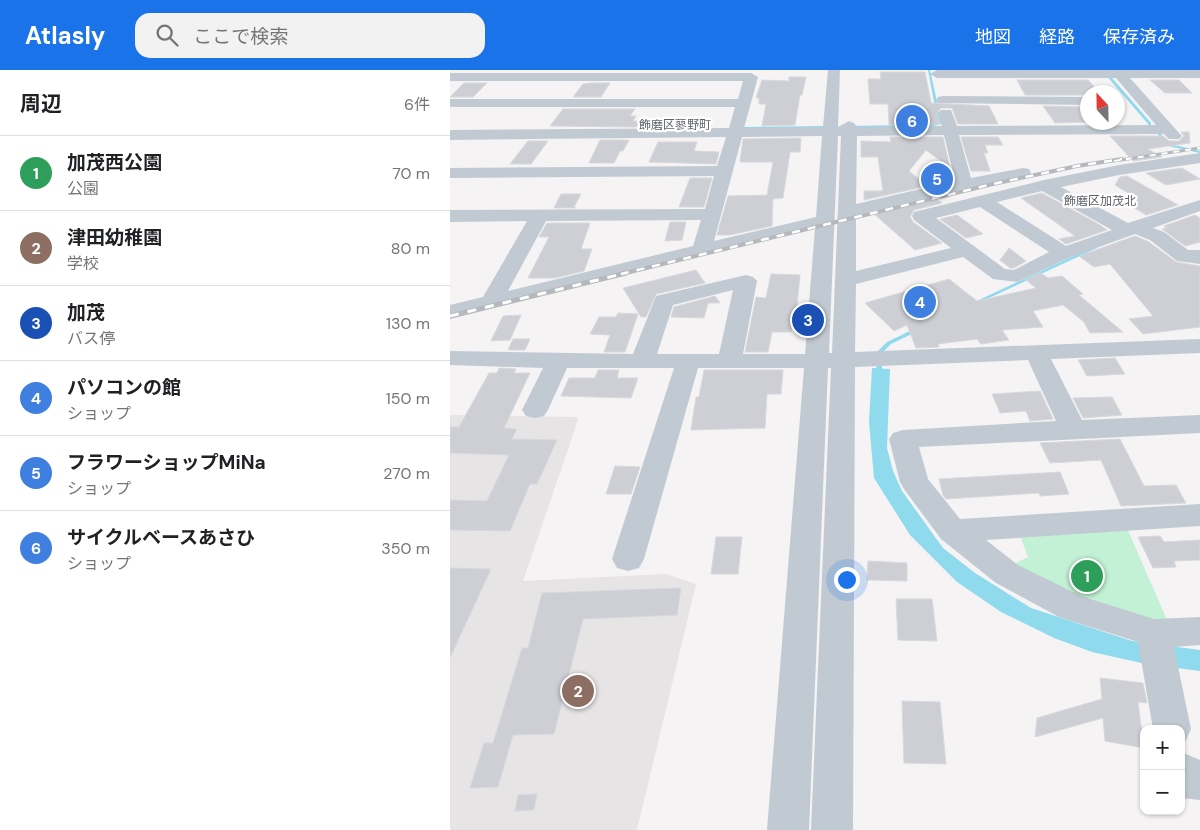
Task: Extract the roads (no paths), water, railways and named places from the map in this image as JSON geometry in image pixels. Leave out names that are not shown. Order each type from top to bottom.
[{"type":"street","points":[[832,830],[829,360],[844,280],[836,216],[830,132],[834,70]]},
{"type":"street","points":[[964,184],[949,131],[936,72],[1117,72],[1197,77]]},
{"type":"street","points":[[1117,72],[1167,129],[1192,145]]},
{"type":"street","points":[[460,177],[484,154],[550,73]]},
{"type":"street","points":[[450,76],[550,73],[751,77],[702,250]]},
{"type":"street","points":[[943,100],[1080,101]]},
{"type":"street","points":[[1126,101],[1142,101]]},
{"type":"street","points":[[450,103],[744,103]]},
{"type":"street","points":[[788,830],[829,360],[836,216],[849,132],[849,114]]},
{"type":"street","points":[[450,135],[1167,129]]},
{"type":"street","points":[[450,312],[964,184],[1077,162],[1192,145]]},
{"type":"street","points":[[1193,214],[1064,253],[1017,276],[1000,275],[921,216],[1044,185],[1118,170],[1200,158]]},
{"type":"street","points":[[460,177],[724,171]]},
{"type":"street","points":[[1044,185],[1136,230],[1157,236],[1184,257],[1197,255],[1200,258]]},
{"type":"street","points":[[983,200],[1064,253]]},
{"type":"street","points":[[450,216],[712,214]]},
{"type":"street","points":[[491,302],[540,215]]},
{"type":"street","points":[[844,280],[968,250]]},
{"type":"street","points":[[642,361],[664,301],[746,281],[730,360]]},
{"type":"street","points":[[450,358],[558,362],[829,360],[1200,346]]},
{"type":"street","points":[[1036,352],[1073,429]]},
{"type":"street","points":[[628,559],[688,361]]},
{"type":"street","points":[[535,410],[558,362]]},
{"type":"street","points":[[1200,424],[1073,429],[903,440],[914,482],[952,531],[1007,574],[1071,607],[1154,633],[1200,632]]},
{"type":"street","points":[[952,531],[1200,515]]},
{"type":"street","points":[[1154,633],[1171,725]]},
{"type":"street","points":[[1185,779],[1200,780]]},
{"type":"water","points":[[872,368],[890,369],[887,448],[893,471],[902,491],[943,548],[975,573],[1031,608],[1132,641],[1200,650],[1200,671],[1146,664],[1092,652],[1054,638],[1001,612],[957,582],[910,535],[874,478],[869,422]]},
{"type":"waterway","points":[[929,70],[940,124],[929,126]]},
{"type":"waterway","points":[[1106,73],[1150,124]]},
{"type":"waterway","points":[[849,127],[907,126]]},
{"type":"waterway","points":[[743,128],[824,127]]},
{"type":"waterway","points":[[1159,134],[1169,145],[1200,152]]},
{"type":"waterway","points":[[972,304],[1095,248]]},
{"type":"waterway","points":[[879,376],[879,353],[889,343],[916,330]]},
{"type":"railway","points":[[1114,161],[1200,148]]},
{"type":"railway","points":[[621,274],[993,184],[1077,166],[1122,159]]},
{"type":"railway","points":[[450,316],[626,273]]},
{"type":"place","name":"サイクルベースあさひ","points":[[912,121]]},
{"type":"place","name":"フラワーショップMiNa","points":[[937,179]]},
{"type":"place","name":"パソコンの館","points":[[920,302]]},
{"type":"place","name":"加茂","points":[[808,320]]},
{"type":"place","name":"加茂西公園","points":[[1087,576]]},
{"type":"place","name":"津田幼稚園","points":[[578,691]]},
{"type":"district","name":"飾磨区蓼野町","points":[[675,125]]},
{"type":"district","name":"飾磨区加茂北","points":[[1100,201]]}]
